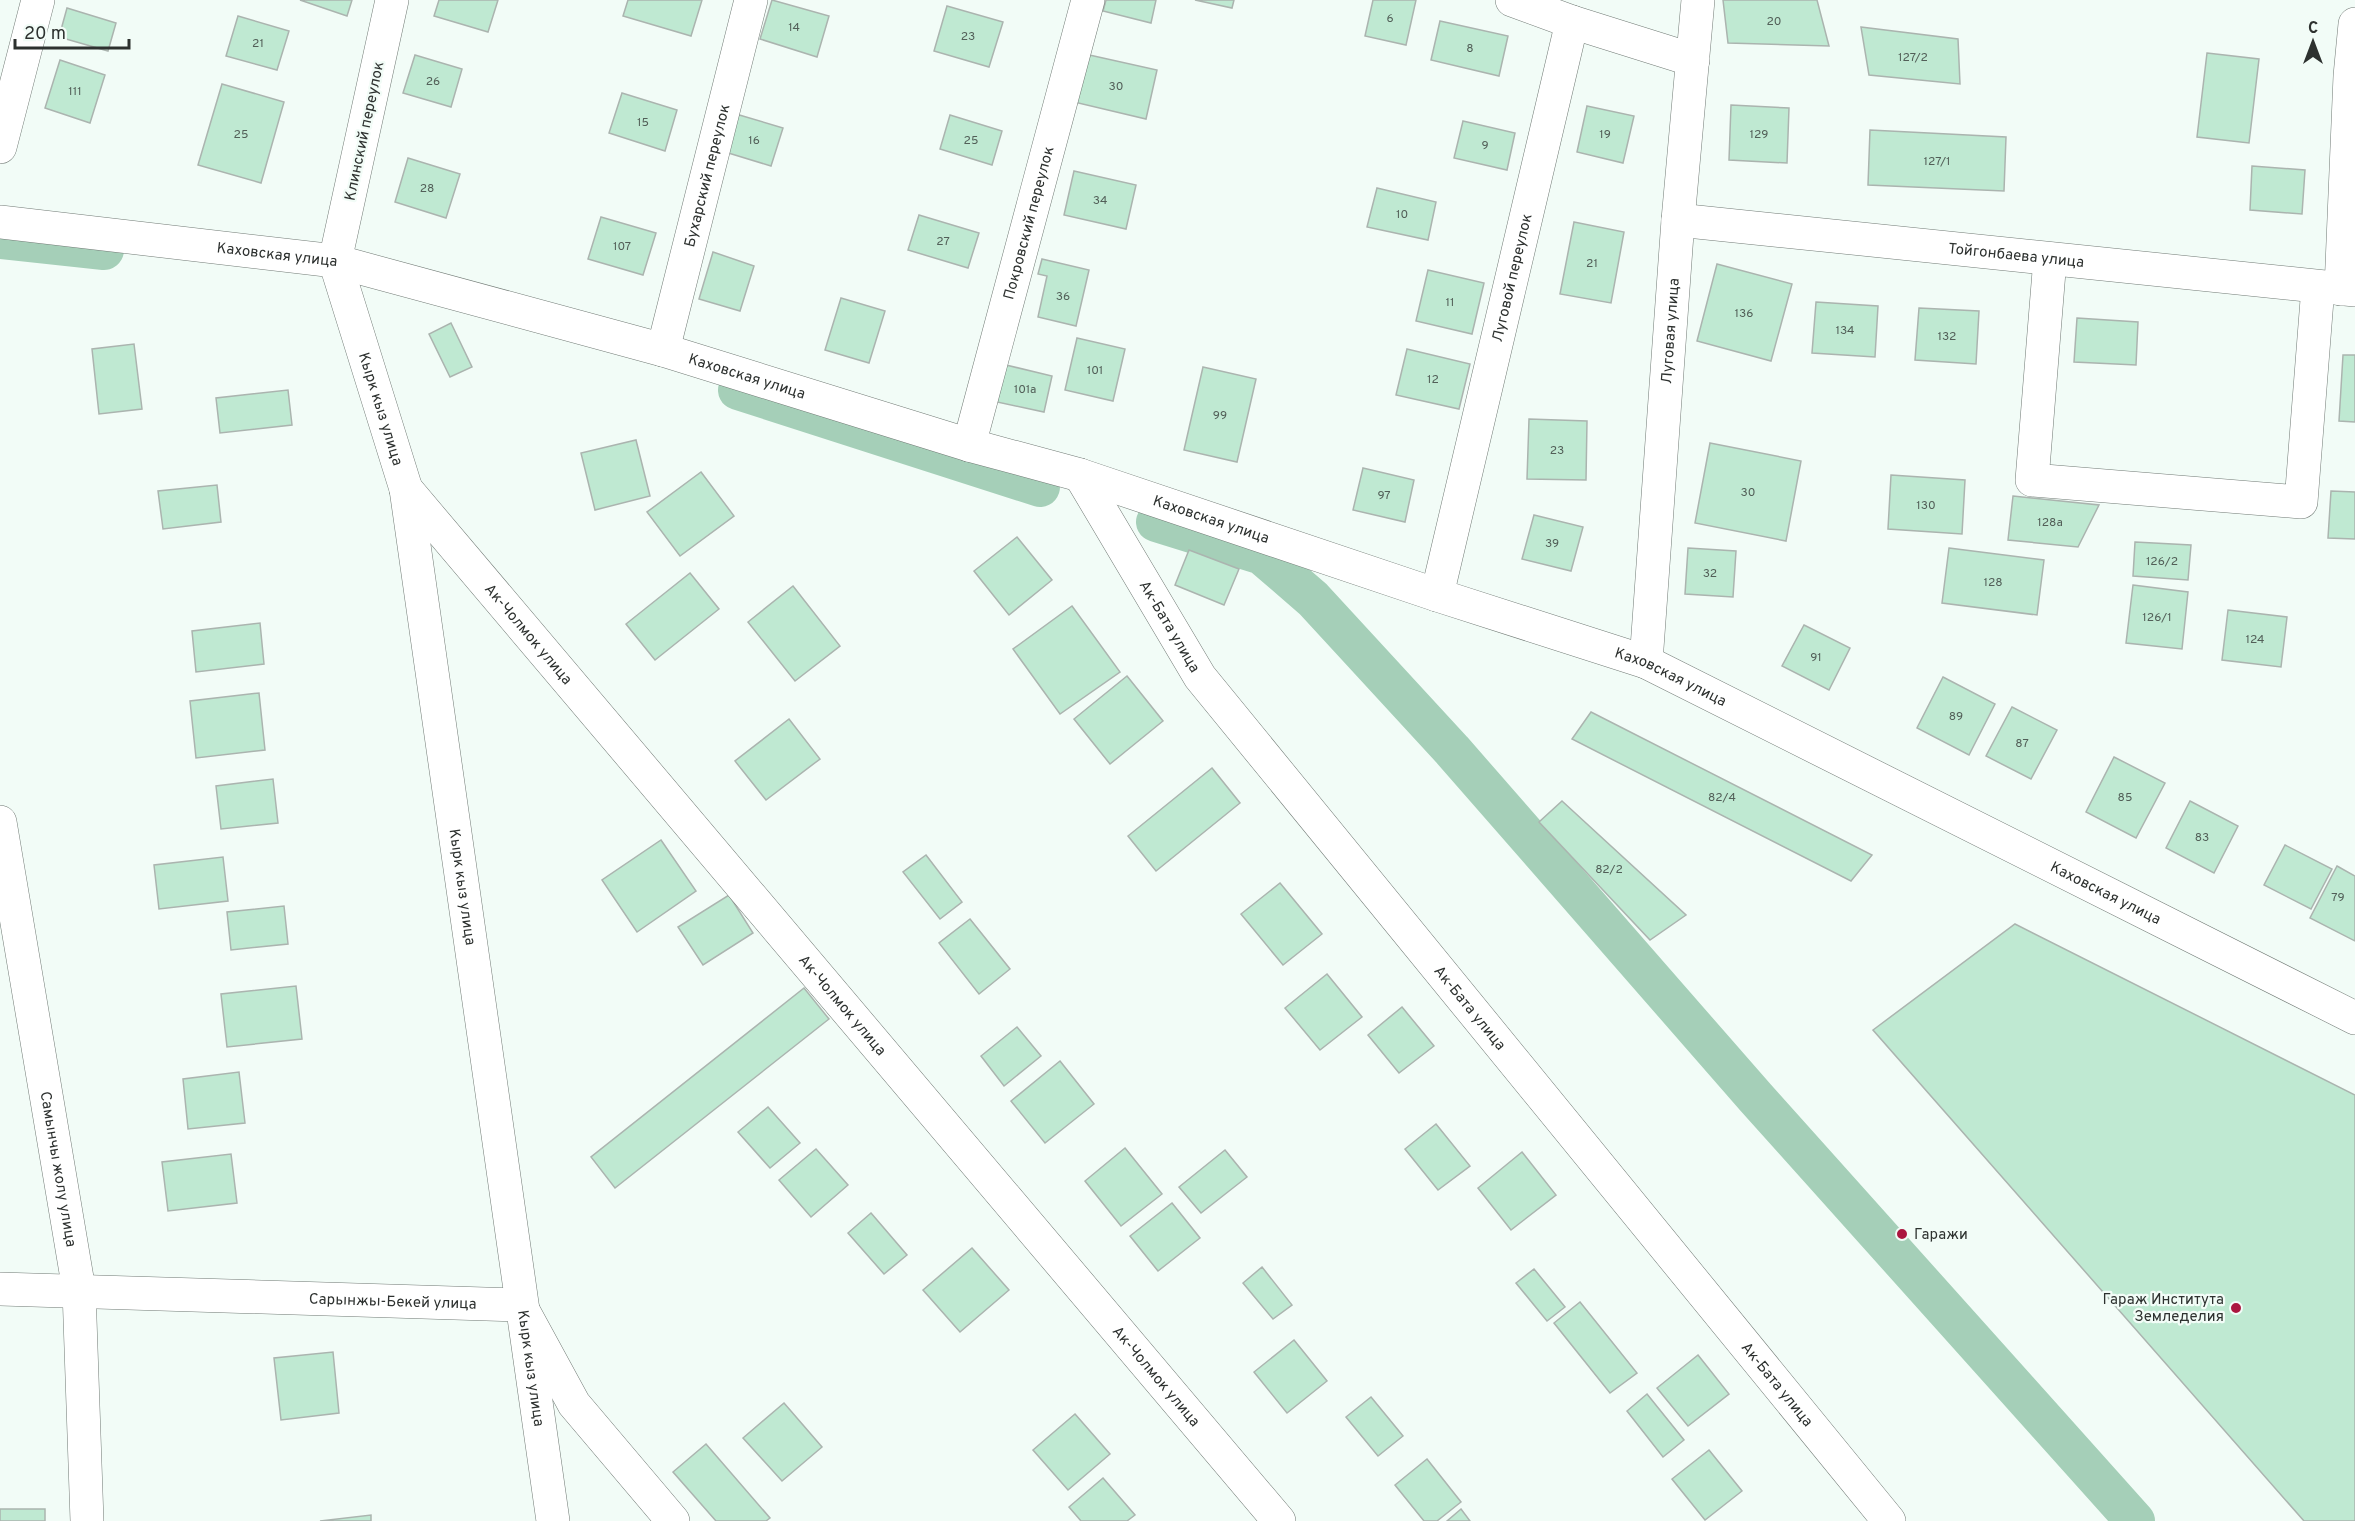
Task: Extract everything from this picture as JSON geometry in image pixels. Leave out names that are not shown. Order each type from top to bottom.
[{"type":"street","points":[[0,147],[38,0]]},
{"type":"street","name":"Клинский переулок","points":[[335,261],[392,0]]},
{"type":"street","name":"Бухарский переулок","points":[[663,350],[751,0]]},
{"type":"street","name":"Покровский переулок","points":[[969,446],[1088,0]]},
{"type":"street","points":[[1512,0],[1572,22],[1693,60]]},
{"type":"street","name":"Луговая улица","points":[[1646,662],[1678,220],[1698,0]]},
{"type":"street","name":"Луговой переулок","points":[[1437,596],[1572,22]]},
{"type":"street","points":[[2050,259],[2032,480],[2301,502],[2338,289],[2355,24]]},
{"type":"street","name":"Тойгонбаева улица","points":[[1678,220],[2338,289]]},
{"type":"street","name":"Каховская улица","points":[[0,222],[335,261],[663,350],[969,446],[1080,475],[1437,596],[1646,662],[2355,1018]]},
{"type":"street","name":"Кырк кыз улица","points":[[335,261],[406,489],[520,1305],[553,1521]]},
{"type":"street","name":"Ак-Бата улица","points":[[1080,475],[1200,677],[1889,1521]]},
{"type":"street","name":"Ак-Чолмок улица","points":[[406,489],[1279,1521]]},
{"type":"street","name":"Самынчы жолу улица","points":[[0,822],[79,1290],[87,1521]]},
{"type":"street","name":"Сарынжы-Бекей улица","points":[[0,1289],[520,1305]]},
{"type":"street","points":[[520,1305],[574,1404],[673,1521]]},
{"type":"building","points":[[300,0],[352,0],[347,16]]},
{"type":"building","points":[[439,0],[498,0],[488,32],[434,16]]},
{"type":"building","points":[[628,0],[702,0],[691,36],[623,16]]},
{"type":"building","points":[[772,0],[829,16],[817,57],[760,39]]},
{"type":"building","points":[[1106,0],[1156,0],[1151,23],[1103,11]]},
{"type":"building","points":[[1195,0],[1234,0],[1232,8]]},
{"type":"building","points":[[1373,0],[1416,0],[1406,45],[1365,36]]},
{"type":"building","points":[[1723,0],[1817,0],[1829,46],[1728,43]]},
{"type":"building","points":[[947,6],[1003,22],[989,67],[934,51]]},
{"type":"building","points":[[67,8],[116,23],[108,51],[59,37]]},
{"type":"building","points":[[238,16],[289,31],[277,70],[226,56]]},
{"type":"building","points":[[1440,21],[1508,36],[1499,76],[1431,60]]},
{"type":"building","points":[[1861,27],[1958,39],[1960,84],[1869,75]]},
{"type":"building","points":[[2207,53],[2259,59],[2249,143],[2197,137]]},
{"type":"building","points":[[1085,54],[1157,70],[1146,119],[1074,102]]},
{"type":"building","points":[[415,55],[462,69],[451,107],[403,93]]},
{"type":"building","points":[[60,60],[105,75],[90,123],[45,108]]},
{"type":"building","points":[[222,84],[284,102],[261,183],[198,165]]},
{"type":"building","points":[[622,93],[677,110],[665,151],[609,133]]},
{"type":"building","points":[[1731,105],[1789,108],[1787,163],[1729,160]]},
{"type":"building","points":[[1587,106],[1634,116],[1623,163],[1577,152]]},
{"type":"building","points":[[736,114],[783,128],[771,166],[725,152]]},
{"type":"building","points":[[950,115],[1002,131],[992,165],[940,149]]},
{"type":"building","points":[[1463,121],[1515,133],[1507,170],[1454,158]]},
{"type":"building","points":[[1870,130],[2006,137],[2004,191],[1868,185]]},
{"type":"building","points":[[408,158],[460,174],[446,218],[395,202]]},
{"type":"building","points":[[2252,166],[2305,170],[2302,214],[2250,210]]},
{"type":"building","points":[[1074,171],[1136,185],[1126,229],[1064,215]]},
{"type":"building","points":[[1377,188],[1436,202],[1428,240],[1367,227]]},
{"type":"building","points":[[919,215],[979,233],[968,268],[908,250]]},
{"type":"building","points":[[601,217],[656,233],[643,275],[588,259]]},
{"type":"building","points":[[1574,222],[1624,232],[1611,303],[1560,294]]},
{"type":"building","points":[[713,252],[754,266],[740,311],[699,299]]},
{"type":"building","points":[[1042,259],[1089,270],[1076,326],[1038,317],[1047,276],[1038,274]]},
{"type":"building","points":[[1717,264],[1792,284],[1771,361],[1697,341]]},
{"type":"building","points":[[1428,270],[1484,283],[1472,334],[1416,321]]},
{"type":"building","points":[[841,298],[885,311],[869,363],[825,350]]},
{"type":"building","points":[[1816,302],[1878,306],[1875,357],[1812,353]]},
{"type":"building","points":[[1919,308],[1979,311],[1976,364],[1915,360]]},
{"type":"building","points":[[2077,318],[2138,322],[2136,365],[2074,362]]},
{"type":"building","points":[[451,323],[472,367],[450,377],[429,334]]},
{"type":"building","points":[[1077,338],[1125,349],[1113,401],[1065,390]]},
{"type":"building","points":[[134,344],[142,409],[99,414],[92,349]]},
{"type":"building","points":[[1407,349],[1470,364],[1459,409],[1396,395]]},
{"type":"building","points":[[2343,355],[2355,355],[2355,422],[2339,421]]},
{"type":"building","points":[[1006,365],[1052,376],[1044,412],[997,402]]},
{"type":"building","points":[[1203,367],[1256,379],[1237,462],[1184,450]]},
{"type":"building","points":[[288,390],[292,425],[220,433],[216,398]]},
{"type":"building","points":[[1529,419],[1587,421],[1586,480],[1527,479]]},
{"type":"building","points":[[636,440],[650,496],[595,510],[581,453]]},
{"type":"building","points":[[1710,443],[1801,461],[1786,541],[1695,523]]},
{"type":"building","points":[[1363,468],[1414,480],[1405,522],[1353,510]]},
{"type":"building","points":[[701,472],[734,516],[680,556],[647,512]]},
{"type":"building","points":[[1891,475],[1965,480],[1962,534],[1888,529]]},
{"type":"building","points":[[217,485],[221,522],[163,529],[158,491]]},
{"type":"building","points":[[2331,491],[2355,492],[2355,539],[2328,538]]},
{"type":"building","points":[[2013,496],[2099,505],[2078,547],[2008,540]]},
{"type":"building","points":[[1534,515],[1583,527],[1571,571],[1522,559]]},
{"type":"building","points":[[1017,537],[1052,580],[1009,615],[974,571]]},
{"type":"building","points":[[2135,542],[2191,545],[2188,580],[2133,576]]},
{"type":"building","points":[[1688,548],[1736,551],[1733,597],[1685,594]]},
{"type":"building","points":[[1949,548],[2044,560],[2037,615],[1942,603]]},
{"type":"building","points":[[1189,550],[1239,569],[1224,605],[1175,585]]},
{"type":"building","points":[[690,573],[719,609],[655,660],[626,624]]},
{"type":"building","points":[[2133,585],[2188,592],[2182,649],[2126,643]]},
{"type":"building","points":[[793,586],[840,646],[795,681],[748,622]]},
{"type":"building","points":[[1072,606],[1120,672],[1060,714],[1013,649]]},
{"type":"building","points":[[2228,610],[2287,617],[2281,667],[2222,660]]},
{"type":"building","points":[[260,623],[264,664],[196,672],[192,631]]},
{"type":"building","points":[[1804,625],[1850,648],[1829,690],[1782,666]]},
{"type":"building","points":[[1127,676],[1163,721],[1110,764],[1074,719]]},
{"type":"building","points":[[1943,677],[1995,704],[1969,755],[1917,728]]},
{"type":"building","points":[[259,693],[265,750],[196,758],[190,701]]},
{"type":"building","points":[[2012,707],[2057,730],[2031,779],[1986,756]]},
{"type":"building","points":[[1591,712],[1872,855],[1851,881],[1572,739]]},
{"type":"building","points":[[789,719],[820,759],[766,800],[735,761]]},
{"type":"building","points":[[2114,757],[2165,783],[2136,838],[2086,812]]},
{"type":"building","points":[[1212,768],[1240,803],[1156,871],[1128,836]]},
{"type":"building","points":[[273,779],[278,823],[221,829],[216,786]]},
{"type":"building","points":[[1562,801],[1686,915],[1650,940],[1539,822]]},
{"type":"building","points":[[2190,801],[2238,826],[2214,873],[2166,848]]},
{"type":"building","points":[[661,840],[696,891],[637,932],[602,880]]},
{"type":"building","points":[[2285,845],[2332,869],[2311,909],[2264,885]]},
{"type":"building","points":[[926,855],[962,902],[940,919],[903,872]]},
{"type":"building","points":[[223,857],[228,901],[159,909],[154,865]]},
{"type":"building","points":[[2337,866],[2355,876],[2355,941],[2310,918]]},
{"type":"building","points":[[1280,883],[1322,934],[1283,965],[1241,914]]},
{"type":"building","points":[[729,895],[753,933],[703,965],[678,927]]},
{"type":"building","points":[[284,906],[288,944],[231,950],[227,912]]},
{"type":"building","points":[[970,919],[1010,969],[979,994],[939,943]]},
{"type":"building","name":"Гараж Института Земледелия","points":[[2015,924],[2355,1095],[2355,1521],[2304,1521],[1873,1030]]},
{"type":"building","points":[[1327,974],[1362,1017],[1320,1050],[1285,1008]]},
{"type":"building","points":[[296,986],[302,1039],[227,1047],[221,994]]},
{"type":"building","points":[[804,988],[829,1019],[615,1188],[591,1157]]},
{"type":"building","points":[[1402,1007],[1434,1046],[1399,1073],[1368,1035]]},
{"type":"building","points":[[1017,1027],[1041,1056],[1004,1086],[981,1056]]},
{"type":"building","points":[[1060,1061],[1094,1104],[1045,1143],[1011,1101]]},
{"type":"building","points":[[239,1072],[245,1123],[188,1129],[183,1079]]},
{"type":"building","points":[[768,1107],[800,1143],[770,1168],[738,1132]]},
{"type":"building","points":[[1436,1124],[1470,1166],[1438,1190],[1405,1149]]},
{"type":"building","points":[[1125,1148],[1162,1194],[1121,1226],[1085,1181]]},
{"type":"building","points":[[816,1149],[848,1185],[811,1217],[779,1180]]},
{"type":"building","points":[[1225,1150],[1247,1177],[1201,1213],[1179,1187]]},
{"type":"building","points":[[1522,1152],[1556,1195],[1511,1230],[1478,1188]]},
{"type":"building","points":[[231,1154],[237,1203],[168,1211],[162,1162]]},
{"type":"building","points":[[1172,1203],[1200,1238],[1158,1271],[1130,1236]]},
{"type":"building","points":[[871,1213],[907,1255],[884,1274],[848,1233]]},
{"type":"building","points":[[972,1248],[1009,1290],[960,1332],[923,1290]]},
{"type":"building","points":[[1262,1267],[1292,1305],[1273,1319],[1243,1283]]},
{"type":"building","points":[[1534,1269],[1565,1307],[1547,1321],[1516,1283]]},
{"type":"building","points":[[1580,1302],[1637,1373],[1610,1393],[1554,1323]]},
{"type":"building","points":[[1294,1340],[1327,1381],[1287,1413],[1254,1372]]},
{"type":"building","points":[[333,1352],[339,1413],[281,1420],[274,1358]]},
{"type":"building","points":[[1698,1355],[1729,1394],[1688,1426],[1657,1388]]},
{"type":"building","points":[[1647,1394],[1684,1440],[1663,1457],[1627,1411]]},
{"type":"building","points":[[1371,1397],[1403,1436],[1378,1456],[1346,1417]]},
{"type":"building","points":[[784,1403],[822,1447],[782,1481],[743,1438]]},
{"type":"building","points":[[1075,1414],[1110,1454],[1068,1490],[1033,1450]]},
{"type":"building","points":[[706,1444],[770,1518],[766,1521],[716,1521],[673,1472]]},
{"type":"building","points":[[1709,1450],[1742,1491],[1705,1520],[1672,1479]]},
{"type":"building","points":[[1427,1459],[1461,1502],[1437,1521],[1424,1521],[1395,1485]]},
{"type":"building","points":[[1103,1478],[1135,1515],[1127,1521],[1081,1521],[1069,1507]]},
{"type":"building","points":[[0,1509],[45,1509],[45,1521],[0,1521]]},
{"type":"building","points":[[1461,1509],[1470,1521],[1447,1521]]},
{"type":"building","points":[[371,1515],[371,1521],[320,1521]]},
{"type":"waterway","points":[[0,239],[104,250]]},
{"type":"waterway","points":[[738,390],[1040,487]]},
{"type":"waterway","points":[[1156,522],[1262,555],[1313,599],[1452,750],[1756,1098],[2135,1521]]},
{"type":"place","name":"Гаражи","points":[[1902,1234]]},
{"type":"place","name":"Гараж Института Земледелия","points":[[2236,1308]]}]
